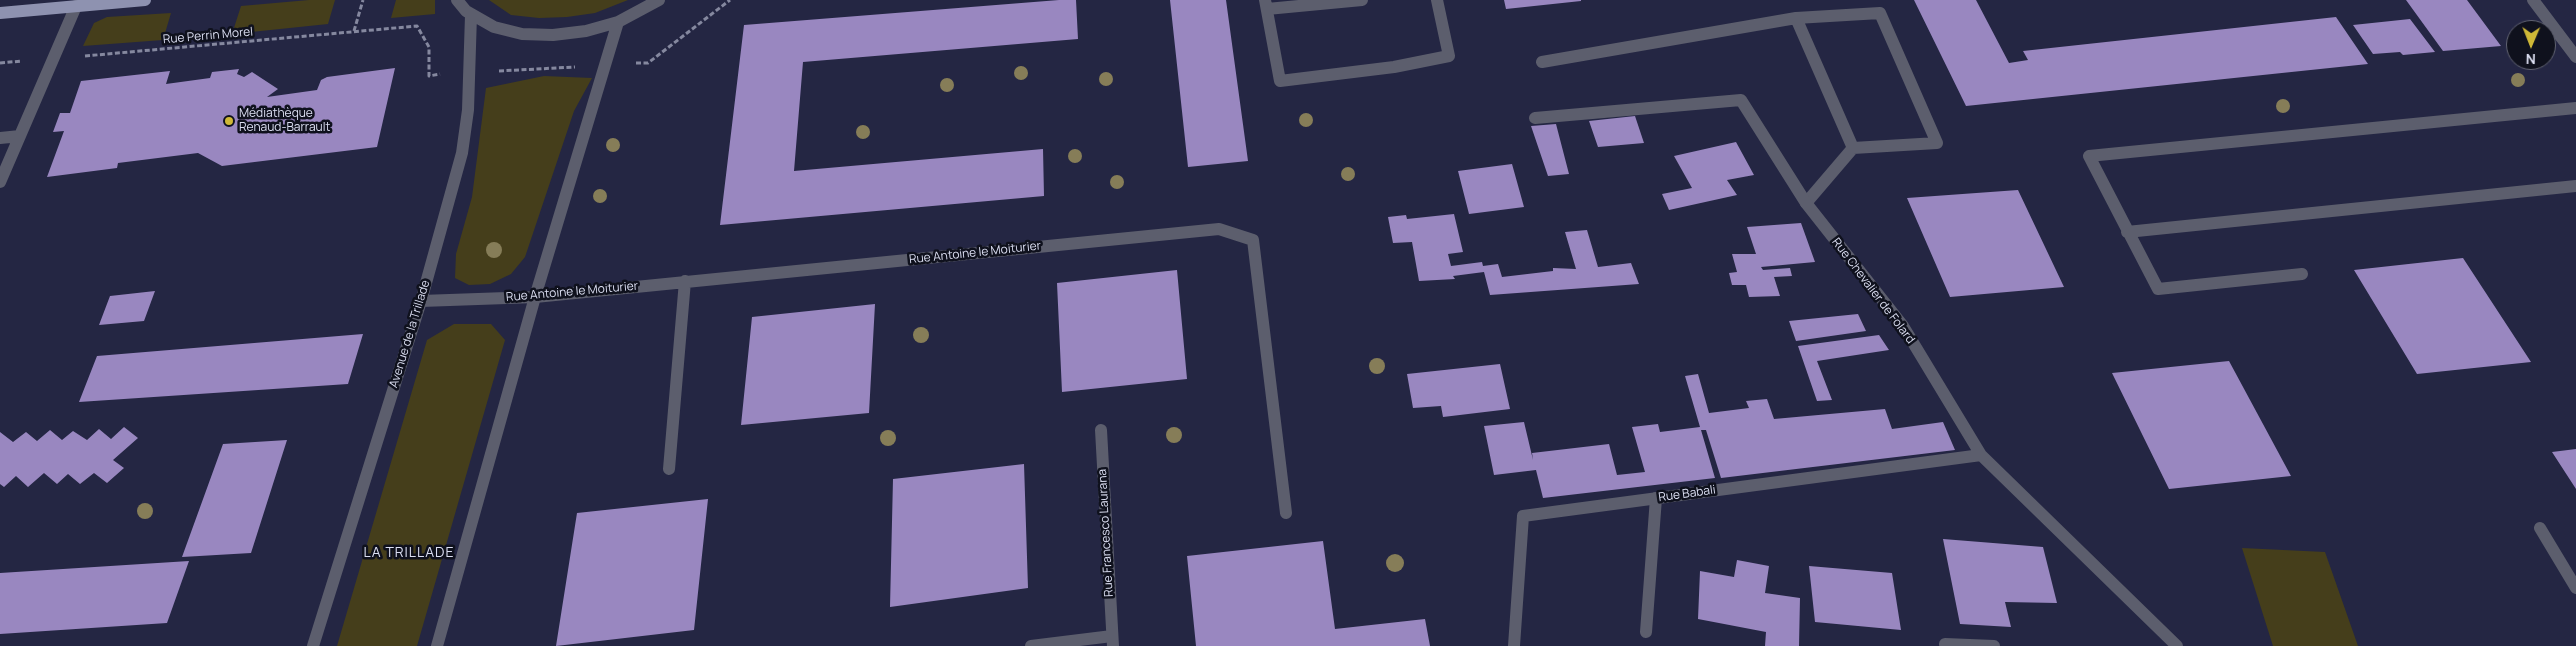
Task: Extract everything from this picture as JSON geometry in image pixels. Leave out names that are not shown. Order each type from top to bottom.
[{"type":"main road","points":[[0,13],[145,0]]},
{"type":"street","points":[[457,0],[471,15],[494,27],[522,34],[553,35],[586,31],[618,22],[659,0]]},
{"type":"street","points":[[1362,0],[1266,5],[1280,81],[1394,67],[1449,56],[1437,0]]},
{"type":"street","points":[[2533,0],[2576,57]]},
{"type":"street","points":[[0,182],[76,6]]},
{"type":"street","points":[[1542,62],[1796,18],[1880,13],[1937,143],[1853,148],[1806,203]]},
{"type":"street","name":"Avenue de la Trillade","points":[[313,646],[421,301],[462,153],[468,110],[471,15]]},
{"type":"street","points":[[1796,18],[1853,148]]},
{"type":"street","points":[[438,646],[536,297],[618,22]]},
{"type":"street","name":"Rue Chevalier de Folard","points":[[1535,118],[1741,100],[1806,203],[1903,326],[1981,455],[2177,646]]},
{"type":"street","points":[[2302,274],[2158,289],[2089,156],[2576,108]]},
{"type":"street","points":[[0,138],[20,136]]},
{"type":"street","points":[[2127,232],[2576,186]]},
{"type":"street","name":"Rue Antoine le Moiturier","points":[[421,301],[536,297],[1219,228],[1253,240],[1286,513]]},
{"type":"street","points":[[669,469],[685,281]]},
{"type":"street","name":"Rue Francesco Laurana","points":[[1031,646],[1112,641],[1101,430]]},
{"type":"street","name":"Rue Babali","points":[[1514,646],[1522,516],[1981,455]]},
{"type":"street","points":[[1646,632],[1656,498]]},
{"type":"street","points":[[2540,528],[2576,588]]},
{"type":"street","points":[[1945,644],[1994,646]]},
{"type":"path","points":[[354,31],[363,0]]},
{"type":"path","points":[[470,73],[648,63],[730,0]]},
{"type":"path","name":"Rue Perrin Morel","points":[[0,63],[417,26],[429,47],[429,76],[470,73]]},
{"type":"shaded area","points":[[309,0],[335,0],[328,24],[232,34],[241,6]]},
{"type":"shaded area","points":[[396,0],[435,0],[435,14],[391,18]]},
{"type":"shaded area","points":[[489,0],[628,0],[595,13],[539,18],[511,15]]},
{"type":"shaded area","points":[[171,13],[163,40],[83,46],[94,23],[107,17]]},
{"type":"shaded area","points":[[544,76],[592,78],[574,111],[525,257],[511,274],[490,284],[469,285],[455,278],[456,254],[472,197],[486,88]]},
{"type":"shaded area","points":[[454,324],[491,324],[505,340],[417,646],[337,646],[427,340]]},
{"type":"shaded area","points":[[2242,548],[2325,552],[2358,646],[2273,646]]},
{"type":"building","points":[[1076,0],[1078,39],[803,62],[794,171],[1043,149],[1044,196],[720,225],[744,25]]},
{"type":"building","points":[[1170,0],[1226,0],[1248,161],[1188,167]]},
{"type":"building","points":[[1504,0],[1581,0],[1581,1],[1506,9]]},
{"type":"building","points":[[1914,0],[1976,0],[2009,63],[2028,60],[2023,51],[2336,17],[2368,64],[1966,106]]},
{"type":"building","points":[[2406,0],[2467,0],[2501,46],[2443,51]]},
{"type":"building","points":[[2410,19],[2435,52],[2403,55],[2400,52],[2373,54],[2353,25]]},
{"type":"building","name":"Médiathèque Renaud-Barrault","points":[[395,68],[377,147],[222,166],[198,153],[118,163],[117,168],[47,177],[64,131],[53,132],[60,113],[70,113],[81,81],[170,71],[166,84],[210,78],[212,72],[239,69],[237,74],[244,77],[252,72],[278,89],[267,97],[317,90],[321,80],[327,77]]},
{"type":"building","points":[[1635,116],[1644,143],[1598,147],[1589,121]]},
{"type":"building","points":[[1556,124],[1569,174],[1548,176],[1531,126]]},
{"type":"building","points":[[1736,142],[1754,175],[1727,180],[1737,195],[1669,210],[1662,194],[1692,188],[1674,156]]},
{"type":"building","points":[[1512,164],[1524,207],[1469,214],[1458,171]]},
{"type":"building","points":[[2018,190],[2064,287],[1950,297],[1907,198]]},
{"type":"building","points":[[1454,214],[1463,252],[1448,254],[1451,266],[1482,262],[1483,266],[1498,264],[1502,277],[1553,271],[1553,268],[1576,269],[1565,232],[1587,230],[1598,267],[1631,263],[1639,284],[1490,295],[1484,272],[1453,276],[1455,279],[1419,281],[1412,242],[1393,243],[1388,217],[1406,215],[1407,219]]},
{"type":"building","points":[[1801,223],[1815,262],[1761,267],[1763,270],[1790,268],[1792,276],[1774,277],[1780,296],[1749,297],[1746,285],[1732,285],[1729,273],[1737,272],[1732,254],[1756,254],[1747,227]]},
{"type":"building","points":[[2463,258],[2531,362],[2417,374],[2354,270]]},
{"type":"building","points":[[1177,270],[1187,379],[1062,392],[1057,283]]},
{"type":"building","points":[[155,291],[144,321],[99,325],[110,296]]},
{"type":"building","points":[[875,304],[869,413],[741,425],[752,317]]},
{"type":"building","points":[[1858,314],[1866,331],[1796,341],[1789,321]]},
{"type":"building","points":[[363,334],[348,384],[79,402],[97,356]]},
{"type":"building","points":[[1879,335],[1889,350],[1817,361],[1832,400],[1817,401],[1798,346]]},
{"type":"building","points":[[2229,361],[2291,476],[2169,489],[2112,373]]},
{"type":"building","points":[[1500,364],[1510,409],[1443,417],[1441,406],[1413,408],[1407,374]]},
{"type":"building","points":[[1698,374],[1709,413],[1749,408],[1746,401],[1767,399],[1774,419],[1885,409],[1892,429],[1943,422],[1955,450],[1721,478],[1706,430],[1701,430],[1715,478],[1543,498],[1536,470],[1494,475],[1484,426],[1524,422],[1533,460],[1532,453],[1609,444],[1617,475],[1645,472],[1632,427],[1658,424],[1660,432],[1700,427],[1685,376]]},
{"type":"building","points":[[124,427],[138,438],[113,460],[124,468],[107,483],[94,473],[80,484],[68,474],[57,484],[44,473],[28,487],[16,476],[4,487],[0,484],[0,432],[13,442],[26,432],[37,441],[50,430],[62,440],[73,431],[87,440],[99,429],[111,439]]},
{"type":"building","points":[[287,440],[251,553],[182,557],[223,444]]},
{"type":"building","points":[[2576,449],[2576,489],[2552,452]]},
{"type":"building","points":[[1024,464],[1028,588],[890,607],[893,479]]},
{"type":"building","points":[[708,499],[694,630],[556,646],[577,513]]},
{"type":"building","points":[[1943,539],[2043,547],[2057,603],[2005,602],[2011,627],[1960,624]]},
{"type":"building","points":[[1323,541],[1335,629],[1425,619],[1430,646],[1196,646],[1187,556]]},
{"type":"building","points":[[1737,560],[1769,566],[1765,593],[1800,598],[1799,646],[1765,646],[1766,632],[1698,619],[1700,571],[1734,577]]},
{"type":"building","points":[[189,561],[167,623],[0,634],[0,573]]},
{"type":"building","points":[[1809,566],[1892,573],[1901,630],[1815,622]]},
{"type":"place","name":"Médiathèque Renaud-Barrault","points":[[229,121]]},
{"type":"district","name":"LA TRILLADE","points":[[409,553]]}]
